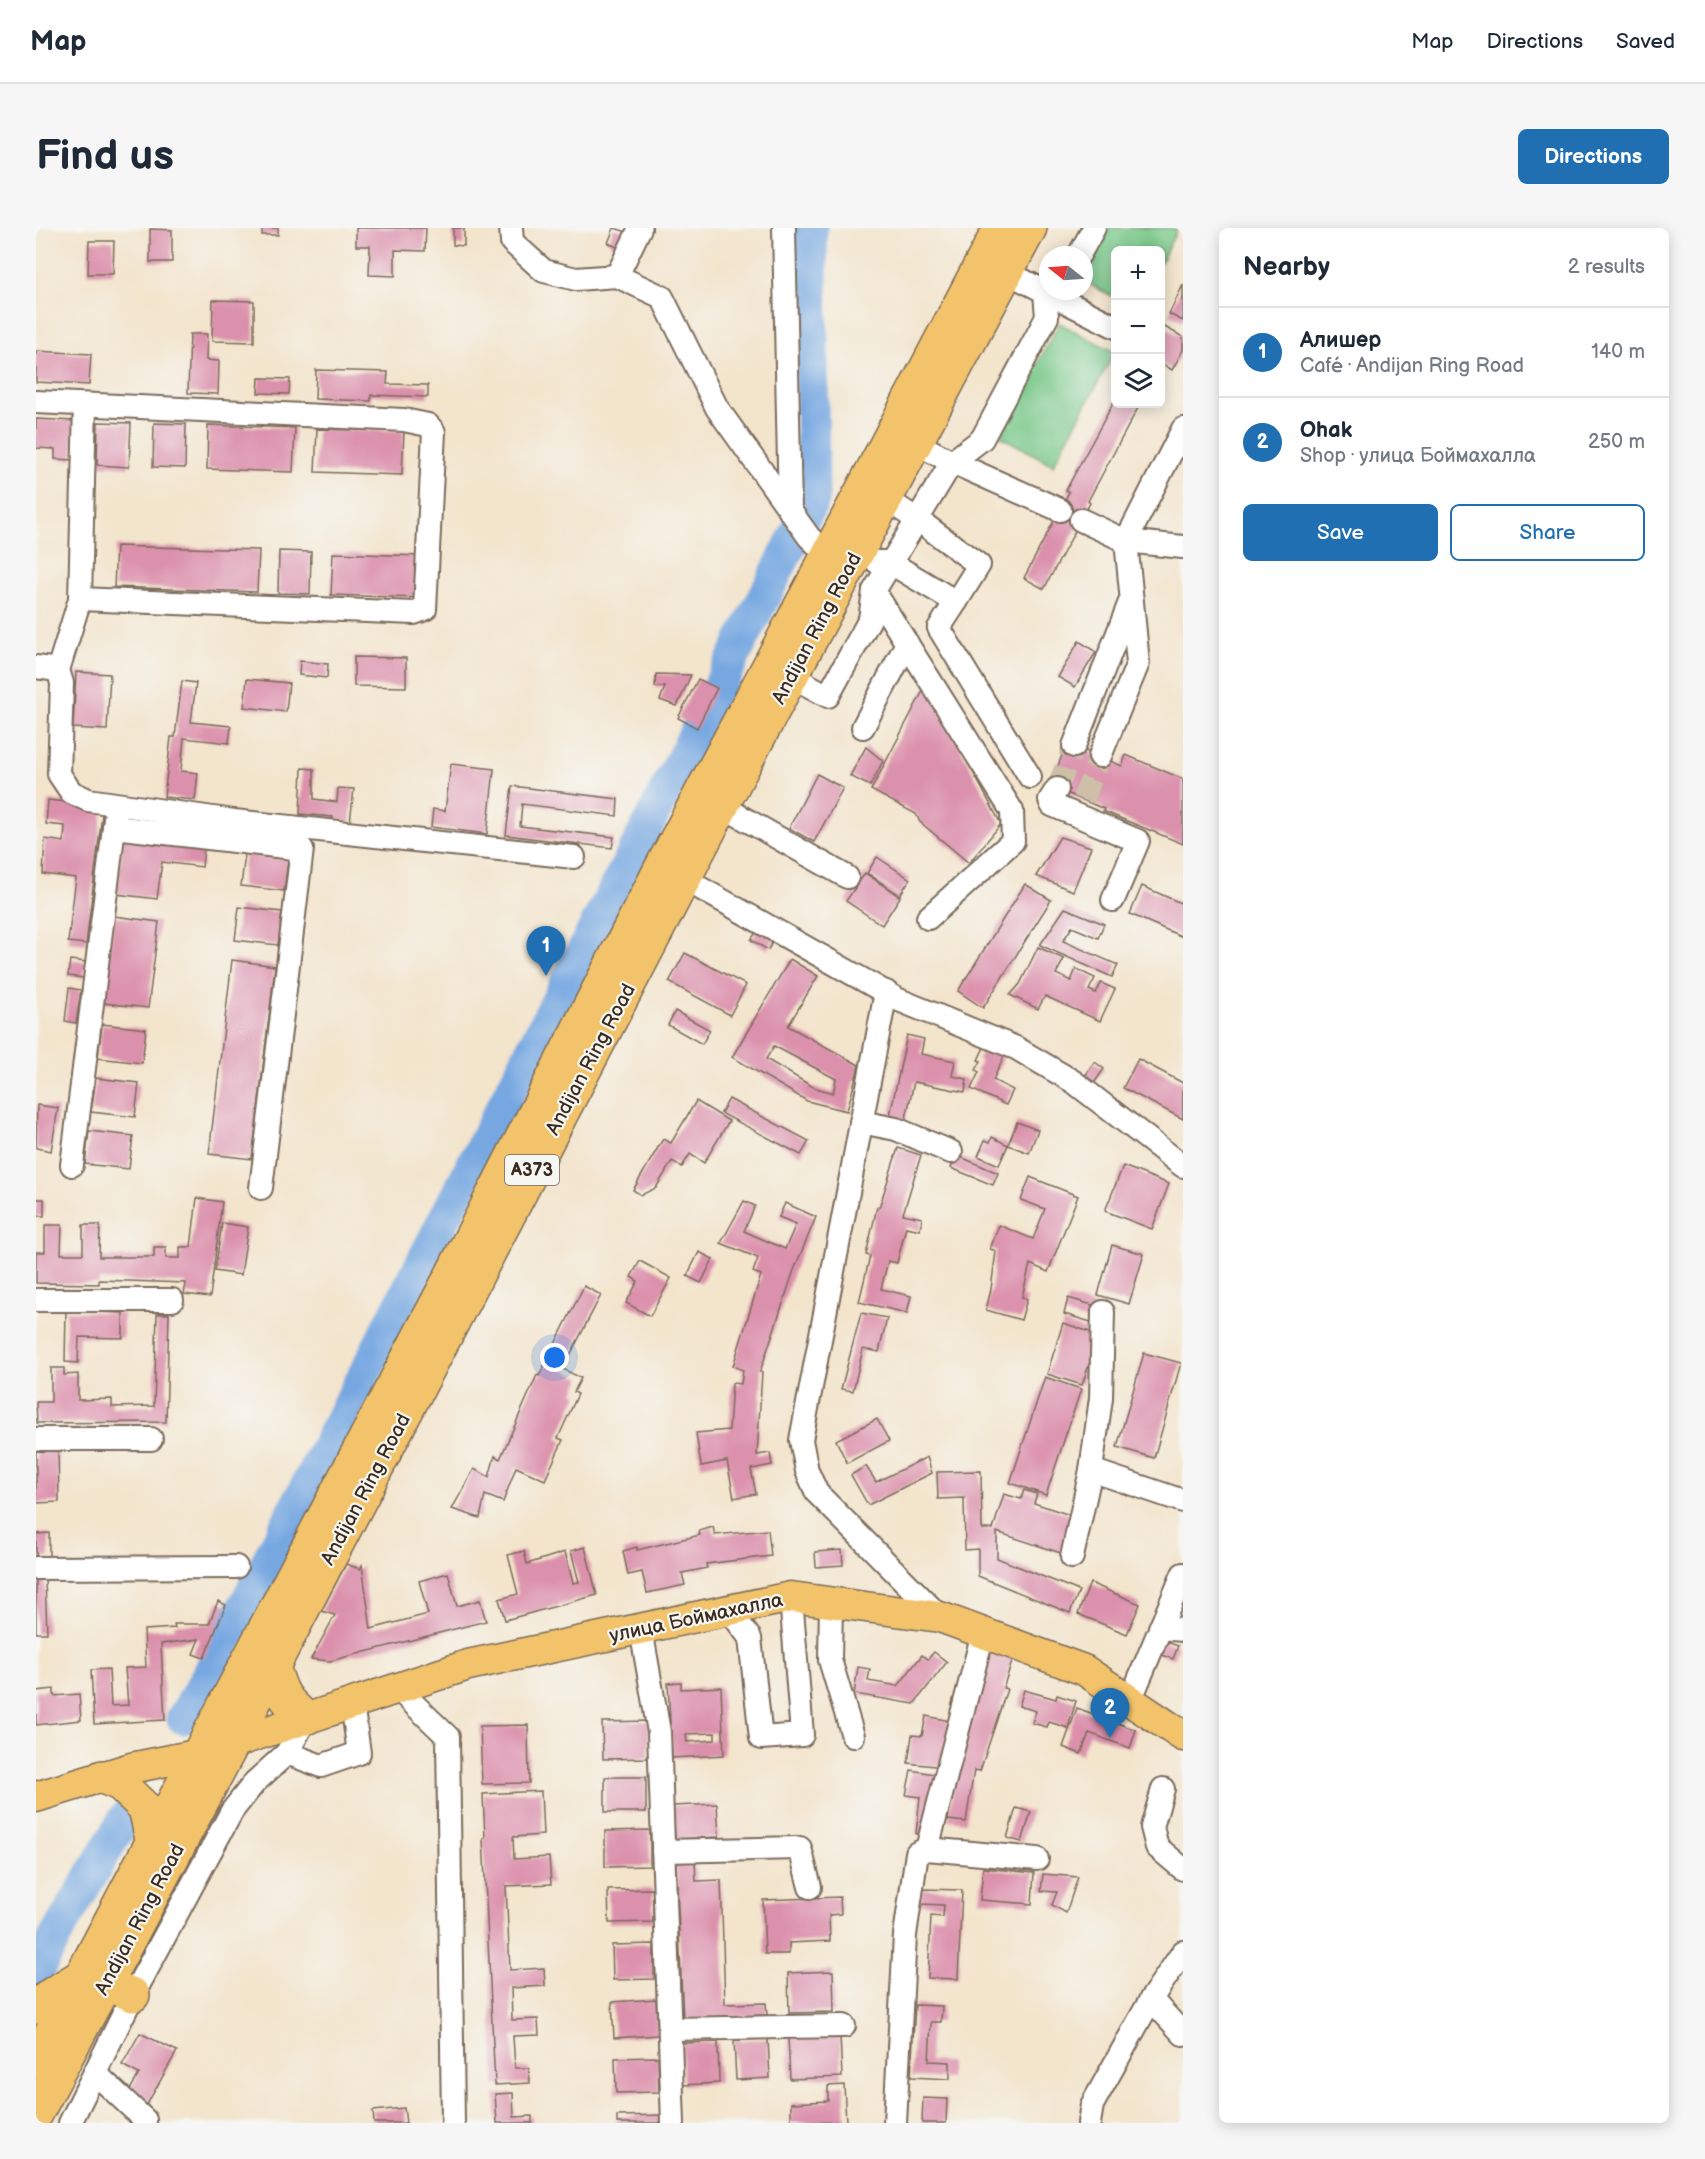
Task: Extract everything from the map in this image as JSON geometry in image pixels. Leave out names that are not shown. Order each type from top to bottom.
[{"type":"highway","name":"Andijan Ring Road","points":[[36,2062],[106,1985],[152,1839],[443,1290],[660,870],[1000,228]]},
{"type":"highway","name":"Andijan Ring Road","points":[[36,2114],[106,1985],[791,676],[829,552],[886,499],[1030,228]]},
{"type":"highway","points":[[273,1666],[280,1690],[291,1705],[306,1718]]},
{"type":"highway","points":[[102,1777],[120,1784],[145,1808],[152,1839]]},
{"type":"highway","points":[[36,2007],[52,1994],[106,1985]]},
{"type":"main road","name":"улица Боймахалла","points":[[36,1797],[131,1768],[196,1755],[468,1665],[791,1597],[940,1617],[1084,1670],[1183,1736]]},
{"type":"street","points":[[511,228],[512,242],[544,271],[576,279],[617,276],[662,297],[717,408],[792,514],[829,552],[890,562],[956,602]]},
{"type":"street","points":[[617,276],[640,228]]},
{"type":"street","points":[[784,228],[792,514]]},
{"type":"street","points":[[1085,246],[1094,228]]},
{"type":"street","points":[[1005,272],[1039,287]]},
{"type":"street","points":[[791,676],[828,696],[870,620],[874,591],[890,562],[952,462],[982,439],[1047,317],[1047,300]]},
{"type":"street","points":[[1064,300],[1111,324]]},
{"type":"street","points":[[36,402],[404,420],[428,425],[434,432],[425,609],[414,614],[80,599]]},
{"type":"street","points":[[85,405],[80,599],[47,669],[62,683],[59,774],[71,792],[88,800],[234,821],[574,857]]},
{"type":"street","points":[[1100,756],[1138,663],[1126,541],[1183,429]]},
{"type":"street","points":[[916,443],[952,462],[1060,510]]},
{"type":"street","points":[[886,499],[979,565],[939,628],[1030,777]]},
{"type":"street","points":[[1081,520],[1126,541],[1183,547]]},
{"type":"street","points":[[874,591],[1012,811],[1013,841],[928,918]]},
{"type":"street","points":[[1074,746],[1132,598]]},
{"type":"street","points":[[863,728],[907,643]]},
{"type":"street","points":[[1057,789],[1050,803],[1079,807],[1138,841],[1113,900]]},
{"type":"street","points":[[72,1165],[117,804]]},
{"type":"street","points":[[722,806],[847,877]]},
{"type":"street","points":[[114,827],[302,849],[261,1188]]},
{"type":"street","points":[[684,879],[928,1014],[1016,1048],[1064,1076],[1183,1166]]},
{"type":"street","points":[[886,992],[801,1440],[807,1471],[817,1493],[940,1617]]},
{"type":"street","points":[[861,1122],[896,1129],[951,1152]]},
{"type":"street","points":[[36,1300],[172,1300]]},
{"type":"street","points":[[1072,1557],[1091,1470],[1101,1398],[1103,1312]]},
{"type":"street","points":[[36,1439],[151,1439]]},
{"type":"street","points":[[1091,1470],[1183,1501]]},
{"type":"street","points":[[36,1568],[236,1567]]},
{"type":"street","points":[[1130,1701],[1183,1574]]},
{"type":"street","points":[[729,1610],[750,1638],[761,1738],[802,1735],[791,1597]]},
{"type":"street","points":[[831,1603],[830,1660],[854,1736]]},
{"type":"street","points":[[1160,1628],[1183,1630]]},
{"type":"street","points":[[641,1629],[659,1732],[673,2123]]},
{"type":"street","points":[[927,1848],[983,1633]]},
{"type":"street","points":[[397,1688],[448,1737],[453,2123]]},
{"type":"street","points":[[287,1753],[321,1766],[359,1752],[352,1703]]},
{"type":"street","points":[[70,2123],[95,2073],[106,1985],[232,1811],[255,1782],[287,1753],[306,1718]]},
{"type":"street","points":[[1163,1789],[1152,1827],[1157,1847],[1183,1869]]},
{"type":"street","points":[[663,1851],[800,1848],[810,1887]]},
{"type":"street","points":[[895,2123],[905,1935],[917,1853],[927,1848],[1037,1859]]},
{"type":"street","points":[[1089,2123],[1092,2105],[1151,1999],[1183,1952]]},
{"type":"street","points":[[1151,1999],[1183,2034]]},
{"type":"street","points":[[670,2029],[844,2026]]},
{"type":"street","points":[[95,2073],[145,2120],[145,2123]]},
{"type":"green space","points":[[1107,228],[1178,228],[1165,254],[1165,246],[1111,246],[1111,296],[1093,286],[1093,255]]},
{"type":"green space","points":[[1059,323],[1111,350],[1111,359],[1053,465],[1000,436]]},
{"type":"building","points":[[262,228],[278,228],[278,235],[262,235]]},
{"type":"building","points":[[356,228],[426,228],[425,251],[395,250],[395,276],[369,275],[370,246],[356,246]]},
{"type":"building","points":[[453,228],[464,228],[464,246],[453,245]]},
{"type":"building","points":[[614,228],[627,232],[619,248],[608,243]]},
{"type":"building","points":[[150,229],[172,230],[172,262],[150,262]]},
{"type":"building","points":[[89,241],[114,241],[113,274],[88,274]]},
{"type":"building","points":[[1183,285],[1183,321],[1169,314]]},
{"type":"building","points":[[213,300],[254,301],[254,342],[212,341]]},
{"type":"building","points":[[1165,327],[1183,337],[1183,350],[1172,370],[1165,366]]},
{"type":"building","points":[[190,334],[207,334],[206,360],[219,361],[218,394],[188,393]]},
{"type":"building","points":[[36,351],[91,354],[89,385],[36,382]]},
{"type":"building","points":[[316,370],[388,372],[387,384],[428,385],[428,397],[371,395],[371,401],[315,399]]},
{"type":"building","points":[[259,378],[290,379],[289,394],[258,393]]},
{"type":"building","points":[[1111,407],[1138,408],[1044,589],[1024,578],[1069,492],[1066,490]]},
{"type":"building","points":[[36,419],[75,421],[73,460],[55,459],[55,449],[36,448]]},
{"type":"building","points":[[98,422],[131,423],[129,467],[97,465]]},
{"type":"building","points":[[154,423],[186,424],[185,468],[153,467]]},
{"type":"building","points":[[208,425],[295,428],[293,472],[207,469]]},
{"type":"building","points":[[317,429],[404,431],[402,475],[315,472]]},
{"type":"building","points":[[116,546],[259,550],[257,592],[114,587]]},
{"type":"building","points":[[279,551],[311,552],[310,594],[278,593]]},
{"type":"building","points":[[333,553],[421,556],[420,598],[331,595]]},
{"type":"building","points":[[1079,641],[1096,652],[1075,687],[1058,677]]},
{"type":"building","points":[[354,657],[406,658],[406,687],[354,686]]},
{"type":"building","points":[[300,661],[328,664],[327,678],[299,675]]},
{"type":"building","points":[[76,672],[110,674],[107,730],[73,728]]},
{"type":"building","points":[[656,674],[691,675],[677,706],[660,700],[665,687],[655,687]]},
{"type":"building","points":[[247,679],[289,683],[286,712],[244,707]]},
{"type":"building","points":[[698,679],[717,688],[697,728],[678,718]]},
{"type":"building","points":[[182,681],[196,683],[191,722],[231,726],[229,743],[184,738],[181,771],[198,773],[195,800],[164,797],[171,737],[175,737]]},
{"type":"building","points":[[926,685],[1001,824],[969,863],[920,822],[916,814],[871,790]]},
{"type":"building","points":[[1067,743],[1122,766],[1126,755],[1183,779],[1183,844],[1050,786]]},
{"type":"building","points":[[866,747],[883,761],[870,786],[850,776]]},
{"type":"building","points":[[451,764],[494,769],[487,834],[431,827],[433,809],[445,811]]},
{"type":"building","points":[[302,768],[314,769],[314,799],[337,802],[338,788],[354,789],[350,822],[333,820],[333,817],[300,814]]},
{"type":"building","points":[[817,774],[843,788],[814,842],[789,828]]},
{"type":"building","points":[[512,786],[618,799],[617,816],[522,804],[520,826],[614,837],[612,848],[506,835]]},
{"type":"building","points":[[48,800],[103,806],[86,944],[68,942],[76,878],[43,874],[45,839],[64,842],[65,826],[46,824]]},
{"type":"building","points":[[1060,837],[1091,847],[1073,891],[1036,876]]},
{"type":"building","points":[[123,838],[204,848],[202,867],[162,862],[157,899],[116,894]]},
{"type":"building","points":[[245,854],[288,859],[284,891],[241,886]]},
{"type":"building","points":[[877,857],[910,879],[900,895],[867,873]]},
{"type":"building","points":[[865,873],[900,897],[882,925],[846,901]]},
{"type":"building","points":[[1025,884],[1051,900],[983,1008],[958,991]]},
{"type":"building","points":[[1142,886],[1183,904],[1183,937],[1130,914]]},
{"type":"building","points":[[239,907],[282,912],[278,945],[235,940]]},
{"type":"building","points":[[1065,908],[1104,924],[1098,938],[1072,927],[1063,941],[1118,965],[1112,977],[1040,945]]},
{"type":"building","points":[[114,916],[159,922],[148,1008],[103,1003]]},
{"type":"building","points":[[758,929],[774,939],[768,950],[751,940]]},
{"type":"building","points":[[1038,947],[1064,959],[1056,974],[1071,981],[1076,969],[1095,978],[1089,990],[1096,993],[1101,983],[1115,989],[1100,1021],[1045,996],[1038,1009],[1010,995],[1020,984]]},
{"type":"building","points":[[685,953],[746,985],[730,1015],[669,982]]},
{"type":"building","points":[[790,959],[818,976],[788,1026],[859,1065],[847,1111],[807,1101],[732,1057]],"holes":[[[774,1046],[836,1079],[833,1093],[813,1087],[766,1059]]]},
{"type":"building","points":[[70,960],[86,962],[84,978],[68,976]]},
{"type":"building","points":[[232,960],[275,966],[252,1159],[209,1154]]},
{"type":"building","points":[[69,988],[81,990],[76,1023],[65,1021]]},
{"type":"building","points":[[675,1011],[710,1030],[702,1044],[668,1025]]},
{"type":"building","points":[[102,1024],[146,1029],[142,1063],[98,1058]]},
{"type":"building","points":[[907,1035],[924,1039],[921,1054],[955,1061],[952,1076],[967,1079],[965,1092],[914,1082],[905,1123],[889,1120]]},
{"type":"building","points":[[987,1041],[1007,1050],[993,1080],[1013,1090],[1006,1105],[971,1089],[979,1072],[976,1070],[981,1061],[978,1060]]},
{"type":"building","points":[[1138,1059],[1183,1083],[1183,1119],[1123,1088]]},
{"type":"building","points":[[1095,1062],[1104,1069],[1092,1086],[1082,1080]]},
{"type":"building","points":[[96,1078],[139,1083],[135,1117],[91,1112]]},
{"type":"building","points":[[729,1099],[809,1141],[801,1155],[721,1113]]},
{"type":"building","points":[[696,1101],[729,1121],[704,1163],[690,1154],[682,1167],[672,1161],[656,1188],[641,1195],[633,1190],[663,1139],[671,1143]]},
{"type":"building","points":[[37,1105],[58,1108],[51,1151],[36,1148]]},
{"type":"building","points":[[1017,1122],[1038,1130],[1029,1153],[1008,1145]]},
{"type":"building","points":[[89,1131],[133,1136],[129,1169],[85,1164]]},
{"type":"building","points":[[992,1137],[1008,1145],[999,1165],[978,1156],[985,1140],[990,1142]]},
{"type":"building","points":[[898,1148],[921,1155],[903,1214],[922,1218],[920,1230],[906,1227],[897,1263],[888,1261],[881,1289],[911,1296],[907,1313],[859,1302],[870,1256],[866,1255],[877,1207],[879,1208]]},
{"type":"building","points":[[956,1155],[998,1173],[993,1185],[951,1168]]},
{"type":"building","points":[[1123,1166],[1169,1184],[1152,1229],[1105,1211]]},
{"type":"building","points":[[1030,1177],[1078,1196],[1048,1272],[1030,1264],[1022,1297],[1027,1299],[1021,1320],[986,1310],[996,1251],[990,1249],[999,1225],[1033,1239],[1045,1209],[1021,1200]]},
{"type":"building","points":[[197,1198],[222,1202],[210,1297],[184,1294],[186,1283],[99,1280],[99,1284],[36,1283],[36,1252],[45,1252],[45,1225],[62,1225],[61,1254],[83,1254],[83,1225],[100,1225],[99,1257],[154,1257],[154,1247],[166,1247],[166,1258],[180,1258],[180,1247],[191,1247]]},
{"type":"building","points":[[36,1199],[44,1199],[44,1216],[36,1216]]},
{"type":"building","points":[[744,1201],[755,1206],[744,1231],[785,1249],[796,1224],[779,1217],[785,1203],[816,1217],[794,1270],[760,1372],[762,1372],[757,1455],[770,1453],[772,1465],[751,1469],[756,1494],[734,1498],[727,1461],[701,1466],[696,1433],[729,1430],[732,1383],[741,1384],[743,1370],[733,1366],[761,1275],[753,1272],[758,1258],[721,1243]]},
{"type":"building","points":[[222,1223],[248,1227],[241,1275],[215,1271]]},
{"type":"building","points":[[1112,1245],[1144,1254],[1129,1304],[1098,1295]]},
{"type":"building","points":[[699,1252],[713,1259],[701,1283],[687,1276]]},
{"type":"building","points":[[640,1261],[671,1278],[650,1316],[626,1303],[638,1281],[631,1277]]},
{"type":"building","points":[[584,1286],[601,1295],[563,1369],[581,1378],[574,1392],[578,1394],[558,1438],[563,1440],[545,1480],[516,1467],[503,1502],[485,1495],[480,1518],[452,1509],[474,1469],[489,1477],[495,1456],[500,1459],[537,1375],[539,1376]]},
{"type":"building","points":[[1068,1298],[1096,1306],[1091,1322],[1064,1314]]},
{"type":"building","points":[[66,1311],[123,1313],[123,1338],[79,1337],[78,1363],[65,1362]]},
{"type":"building","points":[[861,1313],[887,1318],[879,1352],[863,1349],[853,1391],[841,1389]]},
{"type":"building","points":[[157,1314],[169,1314],[166,1422],[37,1423],[36,1402],[51,1402],[51,1368],[64,1368],[64,1375],[78,1374],[78,1400],[112,1399],[112,1407],[154,1406]]},
{"type":"building","points":[[1063,1323],[1099,1335],[1082,1385],[1047,1374]]},
{"type":"building","points":[[1144,1353],[1181,1363],[1154,1458],[1117,1447]]},
{"type":"building","points":[[1045,1377],[1081,1389],[1046,1495],[1010,1483]]},
{"type":"building","points":[[877,1419],[889,1441],[847,1463],[836,1440]]},
{"type":"building","points":[[36,1446],[58,1446],[59,1502],[36,1503]]},
{"type":"building","points":[[927,1457],[932,1473],[868,1505],[851,1475],[866,1466],[876,1482]]},
{"type":"building","points":[[981,1471],[982,1529],[993,1529],[1004,1494],[1021,1499],[1024,1490],[1037,1494],[1034,1503],[1073,1516],[1061,1553],[997,1532],[997,1558],[1079,1591],[1070,1613],[978,1576],[978,1549],[965,1550],[964,1498],[938,1499],[937,1472]]},
{"type":"building","points":[[713,1527],[715,1535],[768,1530],[771,1556],[706,1564],[707,1568],[682,1573],[685,1585],[647,1593],[642,1572],[628,1575],[623,1551],[637,1547],[637,1550],[700,1535],[699,1531]]},
{"type":"building","points":[[49,1533],[49,1558],[36,1558],[36,1534]]},
{"type":"building","points":[[585,1547],[597,1595],[505,1620],[499,1599],[518,1594],[508,1555],[524,1551],[527,1564],[565,1552],[573,1583],[579,1582],[571,1551]]},
{"type":"building","points":[[842,1550],[843,1565],[816,1567],[815,1552]]},
{"type":"building","points":[[346,1564],[360,1569],[362,1565],[371,1629],[428,1614],[419,1581],[448,1573],[457,1606],[480,1600],[486,1621],[330,1661],[311,1659],[335,1615],[321,1611]]},
{"type":"building","points":[[36,1579],[45,1579],[47,1633],[36,1633]]},
{"type":"building","points":[[1090,1583],[1140,1604],[1127,1634],[1078,1614]]},
{"type":"building","points":[[218,1601],[226,1605],[204,1658],[193,1654],[199,1639],[161,1644],[165,1720],[94,1724],[91,1670],[109,1669],[111,1706],[128,1705],[125,1668],[146,1667],[144,1630],[175,1628],[174,1624],[209,1624]]},
{"type":"building","points":[[1159,1639],[1178,1646],[1173,1659],[1157,1653]]},
{"type":"building","points":[[986,1647],[1014,1656],[1003,1688],[1007,1689],[980,1771],[974,1770],[966,1822],[948,1820],[957,1764]]},
{"type":"building","points":[[934,1652],[947,1662],[914,1704],[854,1694],[858,1667],[870,1669],[868,1681],[898,1686],[922,1655],[928,1659]]},
{"type":"building","points":[[681,1682],[681,1689],[721,1687],[724,1755],[672,1758],[668,1683]],"holes":[[[715,1733],[715,1740],[687,1742],[686,1734]]]},
{"type":"building","points":[[54,1689],[54,1696],[79,1694],[81,1720],[36,1725],[36,1691]]},
{"type":"building","points":[[1024,1690],[1056,1699],[1057,1695],[1076,1701],[1068,1728],[1049,1722],[1047,1727],[1032,1723],[1036,1711],[1019,1706]]},
{"type":"building","points":[[1077,1708],[1136,1730],[1130,1748],[1089,1733],[1081,1754],[1063,1747]]},
{"type":"building","points":[[926,1716],[950,1721],[943,1767],[908,1763],[912,1735],[922,1736]]},
{"type":"building","points":[[649,1721],[649,1758],[603,1759],[602,1722]]},
{"type":"building","points":[[528,1725],[529,1783],[482,1784],[480,1726]]},
{"type":"building","points":[[911,1770],[940,1775],[930,1835],[916,1834],[920,1797],[906,1795]]},
{"type":"building","points":[[605,1777],[646,1777],[646,1812],[605,1812]]},
{"type":"building","points":[[541,1791],[543,1835],[513,1837],[514,1859],[549,1857],[551,1884],[506,1886],[510,1970],[544,1968],[545,1986],[511,1988],[512,2020],[538,2019],[539,2035],[513,2036],[515,2068],[529,2068],[530,2083],[495,2085],[483,1838],[485,1838],[483,1794]]},
{"type":"building","points":[[717,1804],[719,1837],[675,1839],[673,1806]]},
{"type":"building","points":[[1016,1808],[1031,1812],[1022,1842],[1007,1838]]},
{"type":"building","points":[[650,1830],[650,1866],[605,1867],[605,1831]]},
{"type":"building","points":[[695,1861],[696,1881],[721,1880],[725,2004],[766,2003],[767,2015],[683,2019],[676,1862]]},
{"type":"building","points":[[983,1868],[1034,1873],[1032,1904],[980,1900]]},
{"type":"building","points":[[1043,1874],[1078,1877],[1066,1913],[1052,1905],[1057,1892],[1041,1891]]},
{"type":"building","points":[[653,1889],[653,1922],[609,1923],[608,1890]]},
{"type":"building","points":[[922,1889],[962,1890],[958,1979],[928,1978],[931,1916],[943,1917],[944,1905],[920,1904]]},
{"type":"building","points":[[840,1897],[841,1914],[829,1915],[830,1941],[789,1943],[789,1954],[765,1954],[763,1900]]},
{"type":"building","points":[[654,1944],[654,1979],[613,1980],[612,1945]]},
{"type":"building","points":[[833,1971],[834,2012],[789,2013],[788,1973]]},
{"type":"building","points":[[656,1999],[658,2035],[614,2038],[612,2002]]},
{"type":"building","points":[[915,2005],[942,2006],[941,2022],[931,2022],[929,2061],[950,2062],[950,2079],[911,2077]]},
{"type":"building","points":[[140,2033],[177,2051],[146,2106],[127,2095],[139,2074],[122,2065]]},
{"type":"building","points":[[840,2035],[842,2077],[790,2079],[788,2037]]},
{"type":"building","points":[[768,2039],[770,2078],[736,2080],[734,2040]]},
{"type":"building","points":[[718,2042],[719,2083],[683,2085],[682,2043]]},
{"type":"building","points":[[658,2057],[659,2092],[616,2093],[615,2058]]},
{"type":"building","points":[[844,2085],[846,2122],[791,2123],[791,2103],[828,2101],[828,2086]]},
{"type":"building","points":[[513,2093],[514,2117],[532,2116],[532,2123],[497,2123],[495,2094]]},
{"type":"building","points":[[923,2098],[947,2099],[946,2123],[922,2123]]},
{"type":"building","points":[[404,2108],[406,2123],[374,2123],[373,2111]]},
{"type":"building","points":[[663,2115],[663,2123],[617,2123],[617,2116]]},
{"type":"waterway","points":[[183,1718],[219,1655],[699,726],[813,500],[811,228]]},
{"type":"waterway","points":[[36,1974],[126,1816]]},
{"type":"tunnel","points":[[1057,789],[1074,746]]},
{"type":"tunnel","points":[[1083,800],[1100,756]]},
{"type":"place","name":"Алишер","points":[[546,976]]},
{"type":"place","name":"Ohak","points":[[1110,1738]]}]
